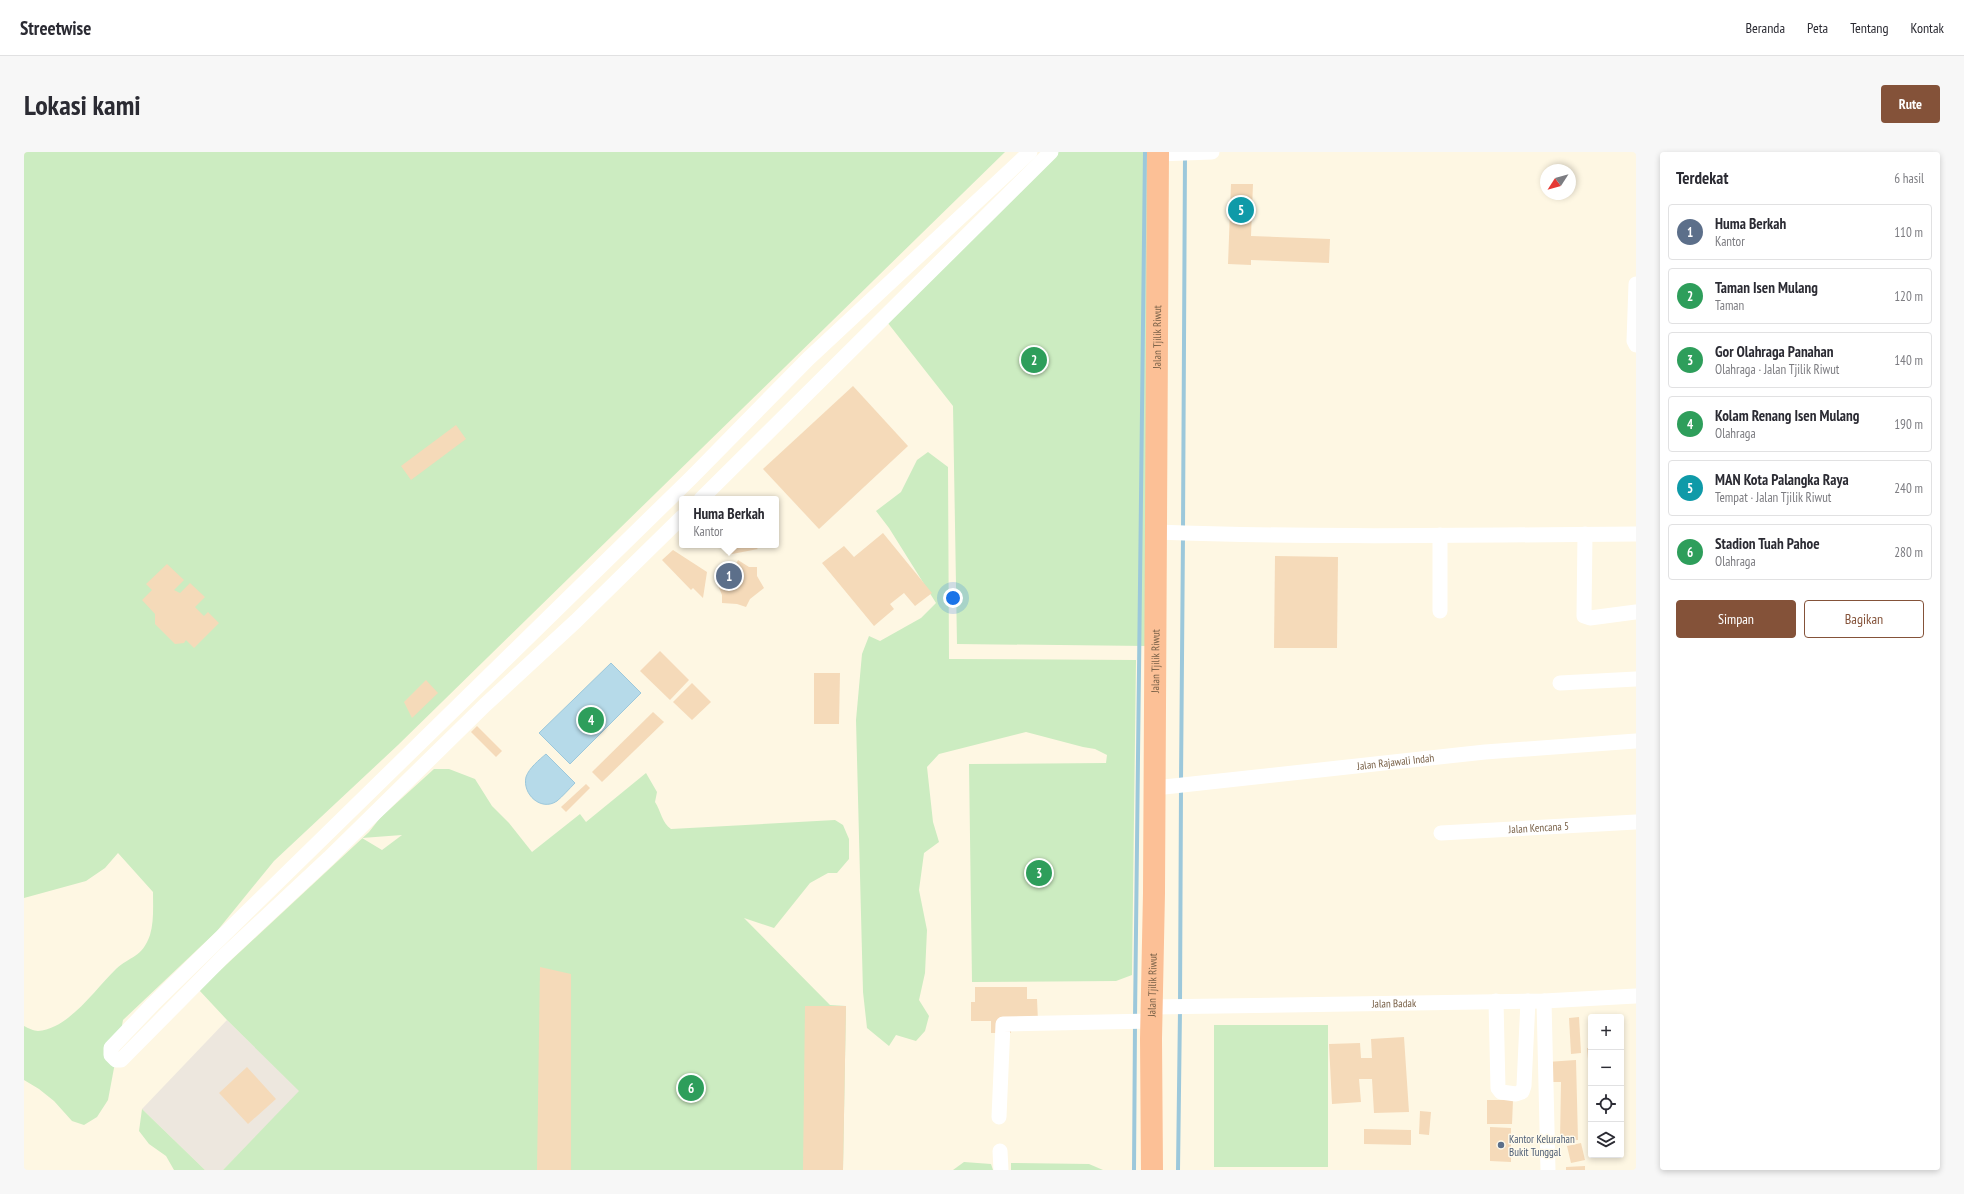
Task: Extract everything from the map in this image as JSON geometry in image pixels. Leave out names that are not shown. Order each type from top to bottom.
[{"type":"highway","name":"Jalan Tjilik Riwut","points":[[1152,1170],[1145,1017],[1155,788],[1158,153]]},
{"type":"street","points":[[679,520],[576,621],[485,705],[329,858],[224,956],[121,1060],[116,1060],[111,1055],[111,1048],[153,1004],[692,477],[808,360],[1030,152]]},
{"type":"street","points":[[704,496],[1051,152]]},
{"type":"street","points":[[1158,153],[1212,152]]},
{"type":"street","points":[[1636,284],[1634,341],[1636,345]]},
{"type":"street","points":[[1157,532],[1256,536],[1509,536],[1636,534]]},
{"type":"street","points":[[1585,534],[1584,616],[1590,618],[1636,612]]},
{"type":"street","points":[[1440,535],[1440,611]]},
{"type":"street","points":[[1560,683],[1636,679]]},
{"type":"street","name":"Jalan Rajawali Indah","points":[[1155,788],[1485,752],[1636,740]]},
{"type":"street","name":"Jalan Kencana 5","points":[[1441,833],[1636,822]]},
{"type":"street","name":"Jalan Badak","points":[[999,1117],[1003,1024],[1636,996]]},
{"type":"street","points":[[1496,1001],[1498,1088],[1501,1092],[1516,1094],[1522,1092],[1524,1086],[1528,1001]]},
{"type":"street","points":[[1544,1001],[1548,1170]]},
{"type":"street","points":[[1000,1151],[1001,1170]]},
{"type":"shaded area","points":[[227,1020],[300,1091],[223,1170],[205,1170],[142,1109]]},
{"type":"green space","points":[[24,152],[1005,152],[398,745],[274,861],[217,931],[123,1020],[108,1100],[97,1117],[84,1125],[72,1121],[54,1101],[39,1089],[24,1080],[24,1026],[38,1031],[49,1029],[71,1016],[116,969],[135,956],[143,948],[147,943],[152,925],[153,892],[118,853],[105,868],[86,881],[24,898]]},
{"type":"green space","points":[[1041,152],[1156,152],[1147,646],[957,644],[953,406],[880,313]]},
{"type":"green space","points":[[928,452],[948,467],[949,659],[1136,660],[1132,975],[1116,981],[972,982],[969,764],[1106,763],[1107,755],[1095,749],[1026,732],[939,754],[927,767],[933,822],[939,842],[924,853],[919,890],[927,930],[925,973],[919,1000],[929,1016],[925,1031],[916,1041],[896,1035],[889,1046],[867,1028],[863,992],[856,720],[862,654],[869,636],[880,641],[921,618],[936,603],[889,528],[876,511],[901,492],[917,460]]},
{"type":"green space","points":[[434,769],[449,769],[475,779],[492,806],[509,823],[532,852],[580,814],[586,822],[646,773],[657,792],[655,802],[664,820],[671,829],[835,820],[843,825],[849,839],[849,859],[837,873],[828,873],[810,883],[774,928],[744,918],[830,1005],[846,1006],[843,1170],[223,1170],[299,1091],[227,1020],[199,990],[362,838],[382,850],[402,835],[363,838],[380,818]]},
{"type":"green space","points":[[1214,1025],[1328,1025],[1328,1167],[1214,1167]]},
{"type":"green space","points":[[142,1109],[205,1170],[174,1170],[166,1156],[149,1144],[139,1131]]},
{"type":"green space","points":[[964,1162],[991,1164],[993,1170],[953,1170]]},
{"type":"green space","points":[[1011,1163],[1089,1164],[1103,1170],[1011,1170]]},
{"type":"water","points":[[611,663],[641,693],[570,764],[539,733]]},
{"type":"water","points":[[546,754],[575,783],[564,795],[551,804],[539,803],[534,800],[527,789],[526,783],[526,777],[529,770]]},
{"type":"building","points":[[1231,184],[1253,184],[1251,236],[1330,239],[1329,263],[1251,260],[1251,265],[1228,264]]},
{"type":"building","points":[[853,386],[908,446],[819,529],[763,469]]},
{"type":"building","points":[[456,425],[466,439],[411,480],[401,466]]},
{"type":"building","points":[[883,533],[932,593],[915,606],[904,593],[890,604],[894,609],[874,626],[822,563],[844,546],[854,557]]},
{"type":"building","points":[[726,548],[758,549],[727,555]]},
{"type":"building","points":[[673,550],[707,572],[703,598],[693,588],[691,590],[662,560]]},
{"type":"building","points":[[1275,556],[1338,557],[1337,648],[1274,648]]},
{"type":"building","points":[[738,560],[749,567],[757,567],[757,576],[764,588],[750,599],[746,607],[737,604],[722,603],[722,595],[715,578],[725,575],[734,568]]},
{"type":"building","points":[[167,564],[184,580],[174,590],[180,593],[190,583],[205,597],[195,607],[204,616],[208,612],[219,623],[194,648],[186,640],[184,643],[175,644],[155,624],[155,614],[142,600],[152,590],[146,584]]},
{"type":"building","points":[[660,651],[689,680],[670,700],[640,671]]},
{"type":"building","points":[[814,673],[840,673],[839,724],[814,724]]},
{"type":"building","points":[[426,680],[438,693],[412,718],[404,702]]},
{"type":"building","points":[[692,683],[711,702],[692,720],[673,702]]},
{"type":"building","points":[[653,712],[664,722],[602,782],[592,772]]},
{"type":"building","points":[[477,726],[502,751],[496,757],[471,732]]},
{"type":"building","points":[[586,784],[590,788],[566,812],[561,807]]},
{"type":"building","points":[[540,967],[571,974],[571,1170],[537,1170]]},
{"type":"building","points":[[975,987],[1027,987],[1027,999],[1037,999],[1038,1021],[1011,1021],[1011,1033],[991,1033],[991,1021],[971,1021],[971,1002],[975,1002]]},
{"type":"building","points":[[805,1006],[846,1006],[843,1170],[803,1170]]},
{"type":"building","points":[[1579,1017],[1581,1053],[1571,1054],[1569,1018]]},
{"type":"building","points":[[1404,1037],[1409,1112],[1374,1113],[1372,1079],[1359,1079],[1361,1102],[1332,1104],[1329,1044],[1360,1043],[1361,1058],[1372,1058],[1371,1039]]},
{"type":"building","points":[[1576,1060],[1578,1140],[1560,1141],[1561,1082],[1546,1082],[1547,1062]]},
{"type":"building","points":[[247,1067],[276,1099],[248,1124],[219,1093]]},
{"type":"building","name":"Kantor Kelurahan Bukit Tunggal","points":[[1487,1100],[1513,1100],[1512,1124],[1487,1124]]},
{"type":"building","points":[[1420,1111],[1431,1112],[1429,1135],[1419,1134]]},
{"type":"building","name":"Kantor Kelurahan Bukit Tunggal","points":[[1490,1127],[1511,1128],[1511,1162],[1490,1161]]},
{"type":"building","points":[[1364,1129],[1411,1130],[1411,1145],[1364,1144]]},
{"type":"building","points":[[1581,1143],[1585,1160],[1571,1163],[1567,1146]]},
{"type":"building","points":[[1585,1166],[1585,1170],[1566,1170],[1566,1167]]},
{"type":"waterway","points":[[1135,1018],[1145,152]]},
{"type":"waterway","points":[[1183,530],[1185,156]]},
{"type":"waterway","points":[[1181,782],[1183,536]]},
{"type":"waterway","points":[[1180,1004],[1181,788]]},
{"type":"waterway","points":[[1178,1170],[1180,1010]]},
{"type":"waterway","points":[[1134,1170],[1135,1024]]},
{"type":"place","name":"MAN Kota Palangka Raya","points":[[1241,210]]},
{"type":"place","name":"Taman Isen Mulang","points":[[1034,360]]},
{"type":"place","name":"Huma Berkah","points":[[729,576]]},
{"type":"place","name":"Kolam Renang Isen Mulang","points":[[591,720]]},
{"type":"place","name":"Gor Olahraga Panahan","points":[[1039,873]]},
{"type":"place","name":"Stadion Tuah Pahoe","points":[[691,1088]]},
{"type":"place","name":"Kantor Kelurahan Bukit Tunggal","points":[[1501,1145]]}]
